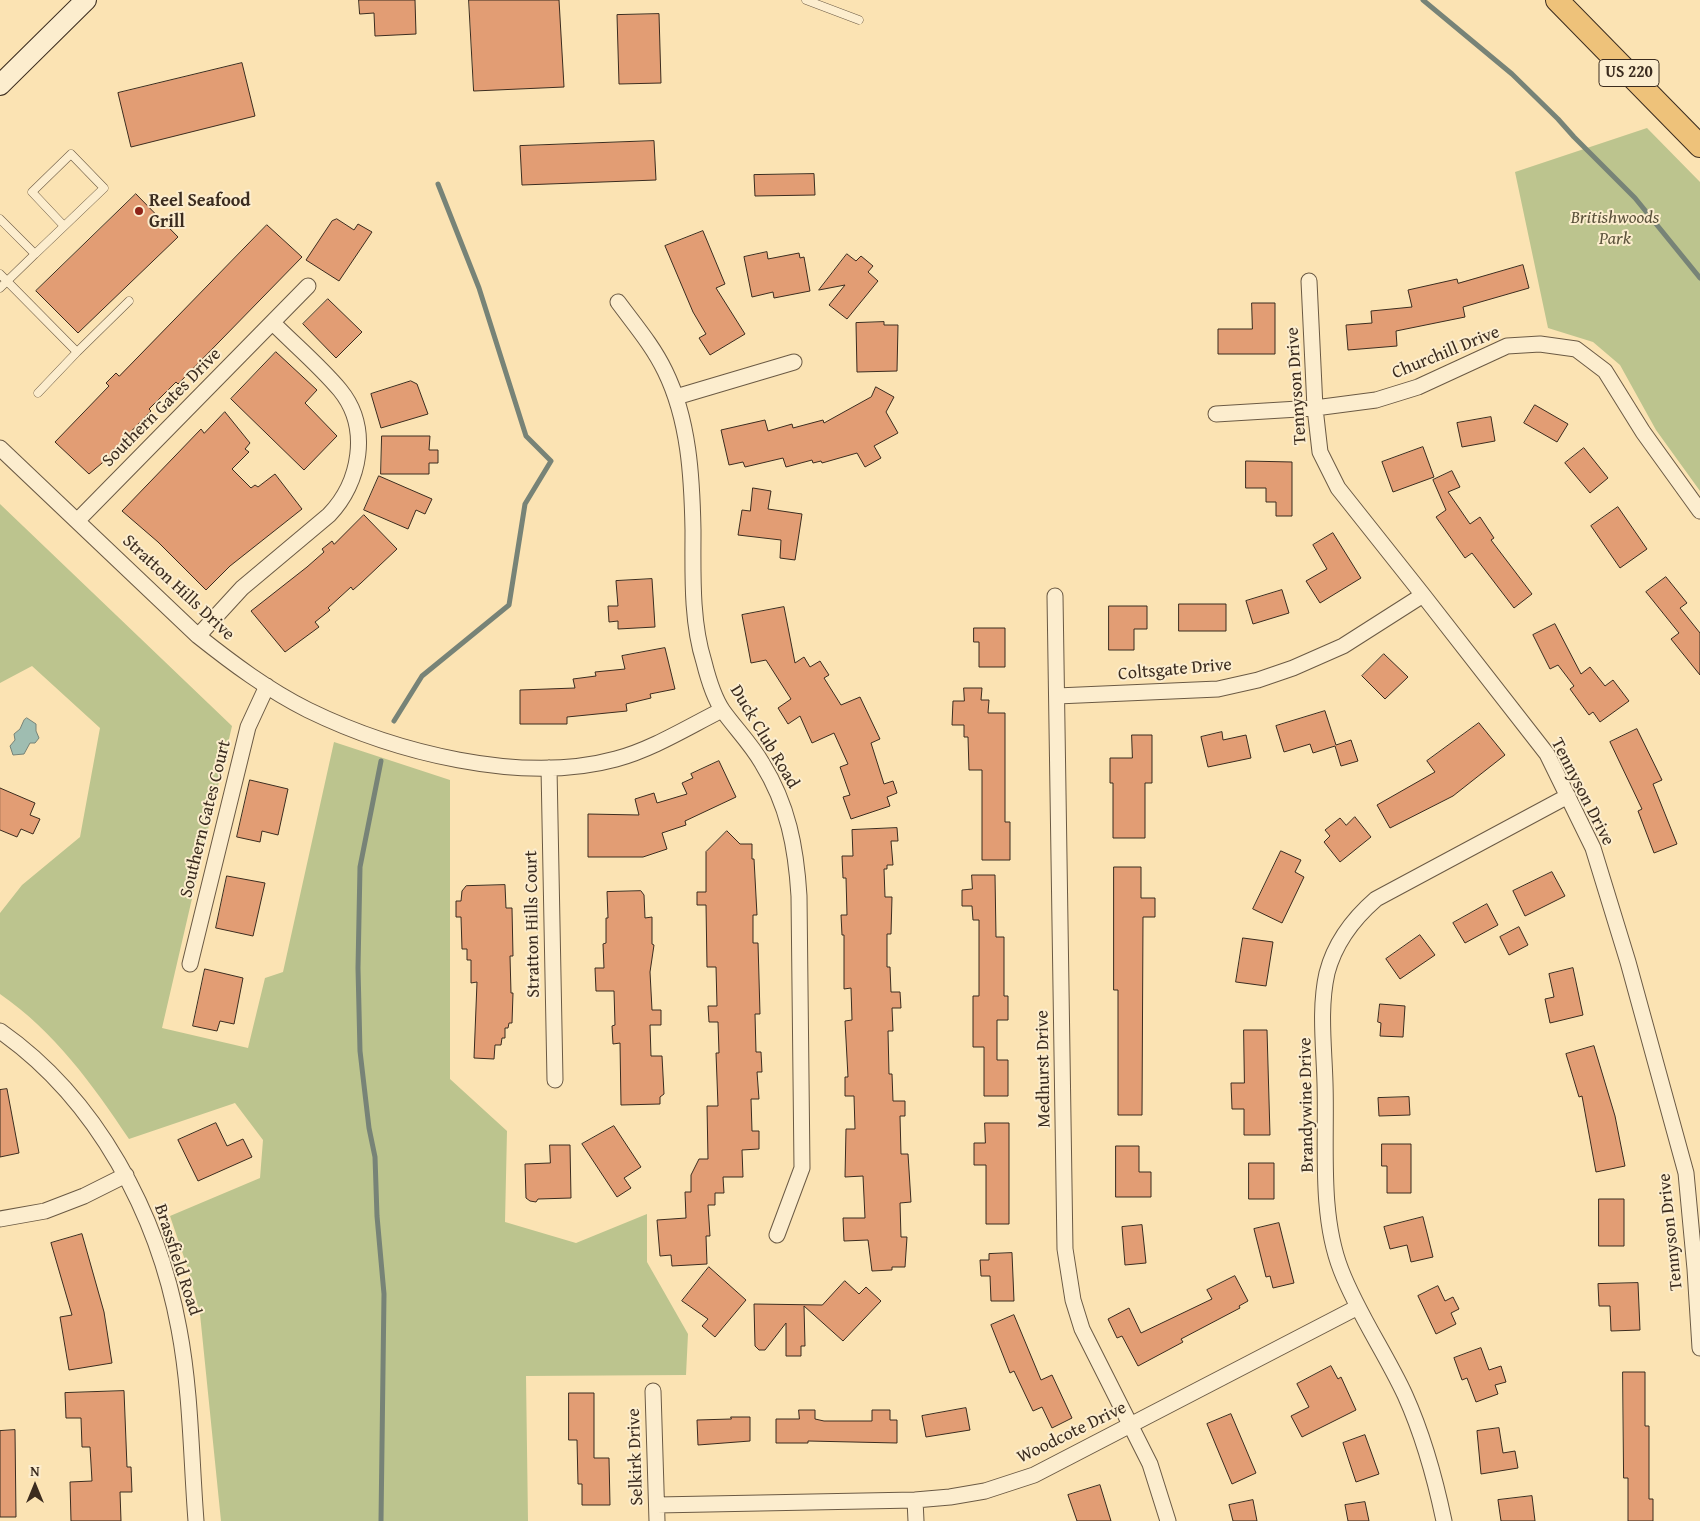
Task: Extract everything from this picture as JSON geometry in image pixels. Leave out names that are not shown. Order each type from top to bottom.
[{"type":"main road","points":[[0,85],[86,0]]},
{"type":"main road","name":"US 220","points":[[1557,0],[1700,146]]},
{"type":"street","name":"Tennyson Drive","points":[[1309,281],[1315,408],[1320,452],[1338,488],[1424,595],[1547,754],[1593,848],[1614,914],[1686,1173],[1700,1348]]},
{"type":"street","name":"Southern Gates Drive","points":[[78,520],[308,286]]},
{"type":"street","name":"Duck Club Road","points":[[618,302],[651,347],[676,397],[683,423],[692,490],[692,566],[699,638],[706,668],[722,710],[750,744],[775,786],[793,835],[797,861],[802,1168],[777,1235]]},
{"type":"street","points":[[198,636],[242,588],[335,510],[348,490],[354,474],[358,452],[356,428],[351,410],[341,391],[273,323]]},
{"type":"street","name":"Churchill Drive","points":[[1216,414],[1315,408],[1376,400],[1418,387],[1507,346],[1540,344],[1576,349],[1605,371],[1643,432],[1700,510]]},
{"type":"street","points":[[676,397],[794,362]]},
{"type":"street","name":"Stratton Hills Drive","points":[[0,448],[198,636],[267,686],[313,712],[400,746],[476,762],[548,768],[616,759],[645,749],[722,710]]},
{"type":"street","name":"Coltsgate Drive","points":[[1057,696],[1218,689],[1258,680],[1293,668],[1343,646],[1424,595]]},
{"type":"street","name":"Medhurst Drive","points":[[1055,596],[1065,1249],[1073,1300],[1082,1329],[1150,1464],[1168,1521]]},
{"type":"street","name":"Southern Gates Court","points":[[190,964],[248,727],[267,686]]},
{"type":"street","name":"Stratton Hills Court","points":[[548,768],[555,1080]]},
{"type":"street","name":"Brandywine Drive","points":[[1444,1521],[1436,1484],[1418,1426],[1405,1394],[1340,1270],[1332,1242],[1327,1196],[1324,996],[1327,973],[1342,935],[1356,916],[1376,899],[1568,796]]},
{"type":"street","name":"Brassfield Road","points":[[0,1031],[48,1071],[73,1098],[126,1175],[156,1244],[170,1286],[180,1329],[189,1418],[196,1521]]},
{"type":"street","points":[[0,1219],[46,1211],[84,1196],[126,1175]]},
{"type":"street","name":"Woodcote Drive","points":[[656,1505],[915,1500],[985,1490],[1034,1475],[1358,1306]]},
{"type":"street","name":"Selkirk Drive","points":[[653,1391],[657,1521]]},
{"type":"street","points":[[915,1500],[916,1521]]},
{"type":"lane","points":[[806,0],[859,20]]},
{"type":"lane","points":[[0,288],[104,188],[71,154],[32,192],[64,226]]},
{"type":"lane","points":[[0,219],[34,254]]},
{"type":"lane","points":[[0,274],[77,352]]},
{"type":"lane","points":[[38,394],[129,301]]},
{"type":"green space","name":"Britishwoods Park","points":[[1647,128],[1700,182],[1700,491],[1656,430],[1620,365],[1593,342],[1548,328],[1515,172]]},
{"type":"green space","points":[[0,504],[232,726],[162,1028],[248,1048],[265,978],[283,972],[334,742],[450,780],[450,1079],[507,1131],[505,1222],[576,1243],[647,1214],[647,1262],[688,1334],[686,1375],[526,1376],[528,1521],[221,1521],[200,1314],[189,1272],[170,1216],[260,1178],[263,1140],[235,1103],[129,1139],[87,1079],[55,1042],[20,1009],[0,994],[0,913],[22,885],[80,837],[100,728],[32,666],[0,683]]},
{"type":"shaded area","points":[[27,718],[36,724],[39,738],[35,743],[30,743],[24,754],[13,755],[10,746],[15,740],[14,734],[20,729]]},
{"type":"building","points":[[359,0],[415,0],[416,34],[375,36],[374,13],[360,14]]},
{"type":"building","points":[[469,0],[559,0],[564,87],[474,91]]},
{"type":"building","points":[[659,14],[661,83],[619,84],[617,15]]},
{"type":"building","points":[[242,63],[255,116],[131,147],[118,93]]},
{"type":"building","points":[[654,141],[656,180],[522,185],[520,146]]},
{"type":"building","points":[[814,174],[815,195],[755,196],[754,175]]},
{"type":"building","points":[[136,194],[178,237],[78,333],[36,291]]},
{"type":"building","points":[[337,219],[354,230],[358,224],[372,232],[339,281],[306,260],[332,221]]},
{"type":"building","points":[[267,225],[302,257],[178,384],[176,382],[149,409],[151,411],[112,451],[114,453],[89,474],[55,442],[109,386],[106,383],[116,373],[119,376]]},
{"type":"building","points":[[703,231],[725,284],[716,288],[745,334],[710,355],[699,338],[706,334],[693,312],[665,246]]},
{"type":"building","points":[[767,252],[768,259],[799,253],[800,258],[804,257],[810,291],[774,298],[773,292],[752,297],[744,257]]},
{"type":"building","points":[[847,254],[856,261],[861,256],[873,266],[868,272],[878,281],[847,319],[829,305],[845,285],[819,290]]},
{"type":"building","points":[[1523,265],[1529,288],[1463,307],[1465,317],[1396,331],[1397,346],[1348,350],[1346,325],[1372,323],[1371,311],[1412,307],[1408,290],[1457,279],[1458,283]]},
{"type":"building","points":[[328,299],[362,332],[336,358],[303,324]]},
{"type":"building","points":[[1252,303],[1275,303],[1275,354],[1218,354],[1218,329],[1252,329]]},
{"type":"building","points":[[884,322],[884,325],[898,325],[897,371],[857,372],[856,323]]},
{"type":"building","points":[[276,352],[317,390],[305,403],[337,436],[304,470],[231,399]]},
{"type":"building","points":[[411,381],[417,384],[428,414],[381,428],[371,394]]},
{"type":"building","points":[[876,387],[894,397],[886,412],[898,433],[874,446],[881,458],[865,467],[857,453],[822,463],[821,461],[813,463],[812,460],[786,467],[783,458],[745,467],[743,462],[729,465],[721,430],[765,420],[768,431],[792,424],[793,428],[823,420],[824,423],[871,397]]},
{"type":"building","points":[[1535,405],[1568,424],[1557,442],[1524,423]]},
{"type":"building","points":[[225,412],[250,443],[245,449],[249,452],[232,469],[251,488],[255,485],[258,487],[275,474],[302,509],[230,566],[206,590],[158,542],[122,511],[201,429],[204,433]]},
{"type":"building","points":[[1491,417],[1495,441],[1462,447],[1457,423]]},
{"type":"building","points":[[382,436],[430,436],[429,450],[438,450],[438,463],[429,463],[429,474],[381,474]]},
{"type":"building","points":[[1423,447],[1434,477],[1393,492],[1382,462]]},
{"type":"building","points":[[1584,448],[1608,478],[1590,493],[1565,463]]},
{"type":"building","points":[[1246,461],[1292,462],[1292,516],[1276,516],[1276,502],[1266,502],[1266,488],[1246,488]]},
{"type":"building","points":[[1452,471],[1460,487],[1448,492],[1470,524],[1480,517],[1494,538],[1491,540],[1532,594],[1514,608],[1472,553],[1465,558],[1436,517],[1446,510],[1433,480]]},
{"type":"building","points":[[379,476],[432,499],[425,514],[416,510],[408,529],[364,510]]},
{"type":"building","points":[[753,488],[771,491],[768,509],[802,514],[795,560],[780,558],[781,540],[738,535],[742,510],[750,511]]},
{"type":"building","points":[[1618,507],[1647,549],[1620,568],[1591,526]]},
{"type":"building","points":[[364,515],[397,549],[353,590],[351,587],[328,608],[330,610],[315,622],[319,627],[285,652],[251,611],[307,567],[324,552],[322,549],[332,541],[334,544]]},
{"type":"building","points":[[1333,533],[1361,578],[1320,603],[1306,581],[1327,569],[1313,545]]},
{"type":"building","points":[[1666,577],[1687,603],[1680,608],[1700,633],[1700,675],[1671,639],[1679,633],[1646,592]]},
{"type":"building","points":[[652,579],[655,627],[618,629],[618,621],[609,622],[608,606],[618,606],[616,581]]},
{"type":"building","points":[[1282,590],[1289,613],[1253,624],[1246,601]]},
{"type":"building","points":[[1179,604],[1226,604],[1226,631],[1179,631]]},
{"type":"building","points":[[1109,606],[1147,606],[1147,629],[1134,629],[1134,650],[1109,650]]},
{"type":"building","points":[[784,607],[795,663],[804,657],[810,667],[820,661],[829,675],[824,678],[841,705],[860,697],[880,739],[871,743],[884,784],[893,781],[897,793],[887,797],[890,806],[851,819],[843,797],[850,795],[840,767],[848,764],[834,733],[812,743],[800,716],[788,724],[778,708],[791,699],[766,660],[751,663],[742,615]]},
{"type":"building","points":[[1555,624],[1581,674],[1590,667],[1605,686],[1613,680],[1629,701],[1600,722],[1593,712],[1589,715],[1570,689],[1574,686],[1558,665],[1550,669],[1533,635]]},
{"type":"building","points":[[974,628],[1005,628],[1005,667],[979,667],[979,642],[974,642]]},
{"type":"building","points":[[665,648],[675,689],[650,694],[651,698],[626,704],[627,711],[567,717],[567,724],[520,724],[520,690],[575,688],[573,679],[596,676],[595,672],[625,669],[622,656]]},
{"type":"building","points":[[1384,654],[1408,677],[1385,699],[1362,676]]},
{"type":"building","points":[[964,688],[982,688],[981,700],[989,700],[988,713],[1005,713],[1005,822],[1010,822],[1010,860],[982,860],[982,770],[969,770],[968,737],[964,737],[964,725],[952,725],[953,701],[964,701]]},
{"type":"building","points":[[1325,711],[1336,745],[1351,740],[1358,761],[1341,766],[1335,746],[1313,753],[1310,744],[1284,752],[1276,726]]},
{"type":"building","points":[[1479,723],[1505,755],[1453,796],[1390,828],[1377,805],[1435,772],[1427,761]]},
{"type":"building","points":[[1637,729],[1662,780],[1653,784],[1677,844],[1654,853],[1638,811],[1642,809],[1610,742]]},
{"type":"building","points":[[1222,732],[1223,740],[1246,735],[1251,758],[1208,767],[1201,737]]},
{"type":"building","points":[[1132,735],[1152,735],[1152,783],[1145,783],[1145,838],[1113,838],[1113,783],[1110,783],[1110,758],[1132,758]]},
{"type":"building","points":[[719,761],[736,797],[685,821],[686,825],[662,833],[667,849],[643,857],[588,857],[588,814],[639,815],[635,799],[654,793],[657,803],[687,794],[682,783],[693,778],[691,774]]},
{"type":"building","points":[[250,780],[288,789],[278,835],[262,831],[260,842],[237,837]]},
{"type":"building","points":[[0,788],[35,803],[30,815],[40,819],[33,834],[21,829],[17,837],[0,830]]},
{"type":"building","points":[[1355,817],[1371,837],[1340,862],[1324,842],[1330,836],[1325,830],[1340,818],[1346,825]]},
{"type":"building","points":[[897,828],[898,841],[891,841],[893,865],[887,865],[887,869],[884,869],[885,897],[892,897],[891,934],[887,934],[887,967],[890,967],[891,992],[900,992],[901,1008],[892,1008],[893,1031],[888,1031],[889,1074],[892,1074],[893,1101],[905,1101],[905,1116],[900,1116],[901,1154],[908,1154],[911,1202],[900,1203],[901,1237],[907,1237],[905,1267],[892,1267],[892,1270],[872,1271],[868,1240],[844,1241],[843,1218],[865,1218],[863,1176],[845,1177],[846,1129],[855,1129],[854,1096],[845,1096],[845,1077],[848,1077],[845,1021],[852,1020],[851,988],[844,989],[844,935],[842,935],[841,915],[847,915],[846,878],[843,878],[842,856],[853,856],[852,830]]},
{"type":"building","points":[[727,831],[740,844],[752,844],[752,859],[754,859],[757,915],[753,915],[753,943],[758,943],[760,1014],[755,1014],[756,1052],[761,1052],[762,1072],[757,1072],[759,1099],[751,1099],[752,1131],[759,1131],[759,1149],[742,1150],[743,1177],[723,1177],[724,1193],[715,1193],[715,1205],[708,1205],[710,1236],[706,1236],[707,1264],[672,1266],[671,1255],[660,1256],[657,1220],[686,1218],[685,1192],[691,1192],[691,1175],[699,1159],[708,1159],[707,1106],[718,1106],[716,1053],[719,1053],[718,1022],[709,1022],[708,1006],[717,1006],[716,967],[707,967],[706,905],[697,905],[697,892],[706,892],[706,852]]},
{"type":"building","points":[[1281,851],[1301,860],[1295,872],[1304,877],[1282,923],[1253,909]]},
{"type":"building","points":[[1114,867],[1141,867],[1141,898],[1155,898],[1155,917],[1143,917],[1142,1115],[1118,1115],[1118,990],[1114,990]]},
{"type":"building","points":[[1552,872],[1565,896],[1525,916],[1513,891]]},
{"type":"building","points":[[972,875],[995,875],[996,937],[1004,937],[1004,996],[1008,996],[1008,1020],[997,1020],[997,1060],[1008,1060],[1008,1096],[984,1096],[984,1047],[973,1047],[973,996],[979,996],[979,920],[973,920],[972,906],[962,906],[962,890],[972,889]]},
{"type":"building","points":[[227,876],[265,883],[253,936],[216,928]]},
{"type":"building","points":[[505,885],[506,908],[512,908],[513,956],[510,956],[511,993],[513,993],[512,1023],[509,1023],[508,1028],[505,1028],[505,1038],[502,1038],[501,1045],[495,1045],[494,1059],[474,1058],[477,982],[471,983],[471,960],[467,960],[467,949],[462,949],[461,917],[456,917],[456,901],[461,901],[462,891],[466,886]]},
{"type":"building","points":[[641,891],[644,895],[645,918],[652,917],[652,944],[654,945],[650,972],[652,1010],[661,1010],[661,1025],[650,1025],[651,1056],[662,1056],[664,1094],[660,1097],[660,1104],[621,1105],[620,1043],[613,1044],[612,1026],[615,1025],[614,991],[596,991],[595,968],[604,968],[603,944],[606,943],[606,918],[608,918],[607,892]]},
{"type":"building","points":[[1487,904],[1498,925],[1465,943],[1453,923]]},
{"type":"building","points":[[1519,927],[1528,945],[1509,955],[1500,937]]},
{"type":"building","points":[[1420,935],[1435,955],[1400,979],[1386,959]]},
{"type":"building","points":[[1243,938],[1273,942],[1266,986],[1236,982]]},
{"type":"building","points":[[1573,968],[1583,1015],[1550,1023],[1545,999],[1554,997],[1549,974]]},
{"type":"building","points":[[205,969],[243,978],[234,1024],[220,1021],[217,1031],[193,1026]]},
{"type":"building","points":[[1380,1004],[1405,1006],[1403,1037],[1380,1036],[1381,1023],[1378,1022]]},
{"type":"building","points":[[1244,1030],[1267,1030],[1270,1135],[1244,1135],[1244,1109],[1232,1109],[1231,1083],[1244,1083]]},
{"type":"building","points":[[1594,1046],[1615,1116],[1625,1166],[1596,1172],[1582,1096],[1579,1097],[1566,1054]]},
{"type":"building","points":[[7,1089],[19,1153],[0,1157],[0,1090]]},
{"type":"building","points":[[1409,1097],[1410,1115],[1379,1116],[1378,1098]]},
{"type":"building","points":[[216,1123],[227,1146],[243,1139],[252,1157],[198,1181],[178,1140]]},
{"type":"building","points":[[985,1123],[1009,1123],[1009,1224],[986,1224],[986,1165],[974,1165],[974,1143],[985,1143]]},
{"type":"building","points":[[614,1126],[641,1167],[624,1178],[631,1188],[617,1197],[582,1144]]},
{"type":"building","points":[[1382,1144],[1411,1144],[1411,1193],[1387,1193],[1387,1166],[1382,1166]]},
{"type":"building","points":[[550,1145],[570,1145],[571,1198],[530,1201],[526,1198],[525,1164],[550,1163]]},
{"type":"building","points":[[1116,1146],[1139,1146],[1139,1172],[1151,1172],[1151,1197],[1116,1197]]},
{"type":"building","points":[[1249,1163],[1274,1163],[1274,1199],[1249,1199]]},
{"type":"building","points":[[1599,1199],[1624,1199],[1624,1246],[1599,1246]]},
{"type":"building","points":[[1423,1217],[1433,1257],[1411,1262],[1407,1245],[1390,1249],[1384,1227]]},
{"type":"building","points":[[1279,1223],[1294,1283],[1273,1288],[1270,1276],[1266,1277],[1254,1229]]},
{"type":"building","points":[[1142,1225],[1146,1263],[1125,1265],[1122,1227]]},
{"type":"building","points":[[82,1234],[104,1312],[112,1363],[69,1370],[60,1317],[72,1315],[51,1243]]},
{"type":"building","points":[[1012,1253],[1014,1301],[991,1301],[990,1276],[981,1276],[980,1260],[989,1260],[989,1254]]},
{"type":"building","points":[[709,1267],[746,1300],[715,1337],[702,1326],[708,1319],[682,1301]]},
{"type":"building","points":[[1235,1276],[1248,1301],[1239,1306],[1240,1308],[1181,1339],[1183,1342],[1138,1366],[1122,1336],[1117,1338],[1108,1319],[1129,1308],[1141,1333],[1212,1299],[1207,1290]]},
{"type":"building","points":[[845,1281],[859,1294],[866,1287],[881,1301],[843,1341],[804,1306],[805,1346],[801,1346],[801,1356],[786,1356],[786,1323],[765,1350],[759,1350],[755,1346],[754,1304],[822,1305]]},
{"type":"building","points":[[1638,1283],[1640,1330],[1611,1331],[1610,1306],[1599,1306],[1598,1284]]},
{"type":"building","points":[[1438,1286],[1445,1301],[1453,1297],[1459,1309],[1451,1313],[1456,1324],[1436,1334],[1418,1296]]},
{"type":"building","points":[[1014,1315],[1041,1380],[1052,1375],[1072,1418],[1052,1428],[1042,1407],[1033,1411],[1014,1371],[1010,1373],[991,1325]]},
{"type":"building","points":[[1481,1348],[1489,1370],[1501,1366],[1506,1382],[1495,1385],[1498,1394],[1476,1402],[1467,1378],[1462,1380],[1454,1358]]},
{"type":"building","points":[[1331,1366],[1338,1379],[1341,1377],[1356,1410],[1302,1437],[1291,1416],[1309,1407],[1297,1384]]},
{"type":"building","points":[[1623,1372],[1645,1372],[1645,1426],[1649,1426],[1649,1499],[1653,1499],[1653,1521],[1628,1521],[1628,1478],[1624,1478]]},
{"type":"building","points":[[124,1391],[127,1467],[131,1467],[132,1492],[120,1492],[121,1521],[71,1521],[70,1482],[92,1481],[90,1447],[82,1447],[81,1418],[66,1418],[65,1393]]},
{"type":"building","points":[[569,1393],[594,1393],[594,1458],[609,1458],[610,1505],[582,1505],[582,1484],[578,1484],[577,1440],[569,1440]]},
{"type":"building","points":[[966,1408],[970,1430],[926,1437],[922,1416]]},
{"type":"building","points":[[799,1410],[815,1410],[815,1419],[824,1421],[872,1421],[872,1410],[890,1410],[890,1420],[897,1420],[897,1443],[808,1441],[808,1443],[776,1443],[776,1419],[799,1419]]},
{"type":"building","points":[[1231,1414],[1256,1473],[1232,1484],[1207,1424]]},
{"type":"building","points":[[731,1417],[750,1417],[750,1441],[698,1445],[697,1420],[731,1419]]},
{"type":"building","points":[[1499,1428],[1503,1453],[1515,1451],[1518,1468],[1481,1474],[1477,1431]]},
{"type":"building","points":[[15,1430],[16,1517],[0,1517],[0,1431]]},
{"type":"building","points":[[1365,1435],[1379,1474],[1356,1482],[1343,1443]]},
{"type":"building","points":[[1100,1485],[1111,1521],[1077,1521],[1068,1495]]},
{"type":"building","points":[[1532,1496],[1535,1521],[1501,1521],[1498,1500]]},
{"type":"building","points":[[1253,1500],[1257,1521],[1233,1521],[1229,1505]]},
{"type":"building","points":[[1365,1502],[1369,1521],[1348,1521],[1345,1505]]},
{"type":"waterway","points":[[1423,0],[1512,74],[1558,119],[1635,198],[1700,278]]},
{"type":"waterway","points":[[394,721],[422,676],[509,605],[525,504],[551,461],[526,436],[479,288],[438,184]]},
{"type":"waterway","points":[[381,761],[360,867],[358,968],[360,1051],[369,1128],[375,1157],[377,1216],[384,1294],[381,1521]]},
{"type":"place","name":"Reel Seafood Grill","points":[[139,211]]}]
